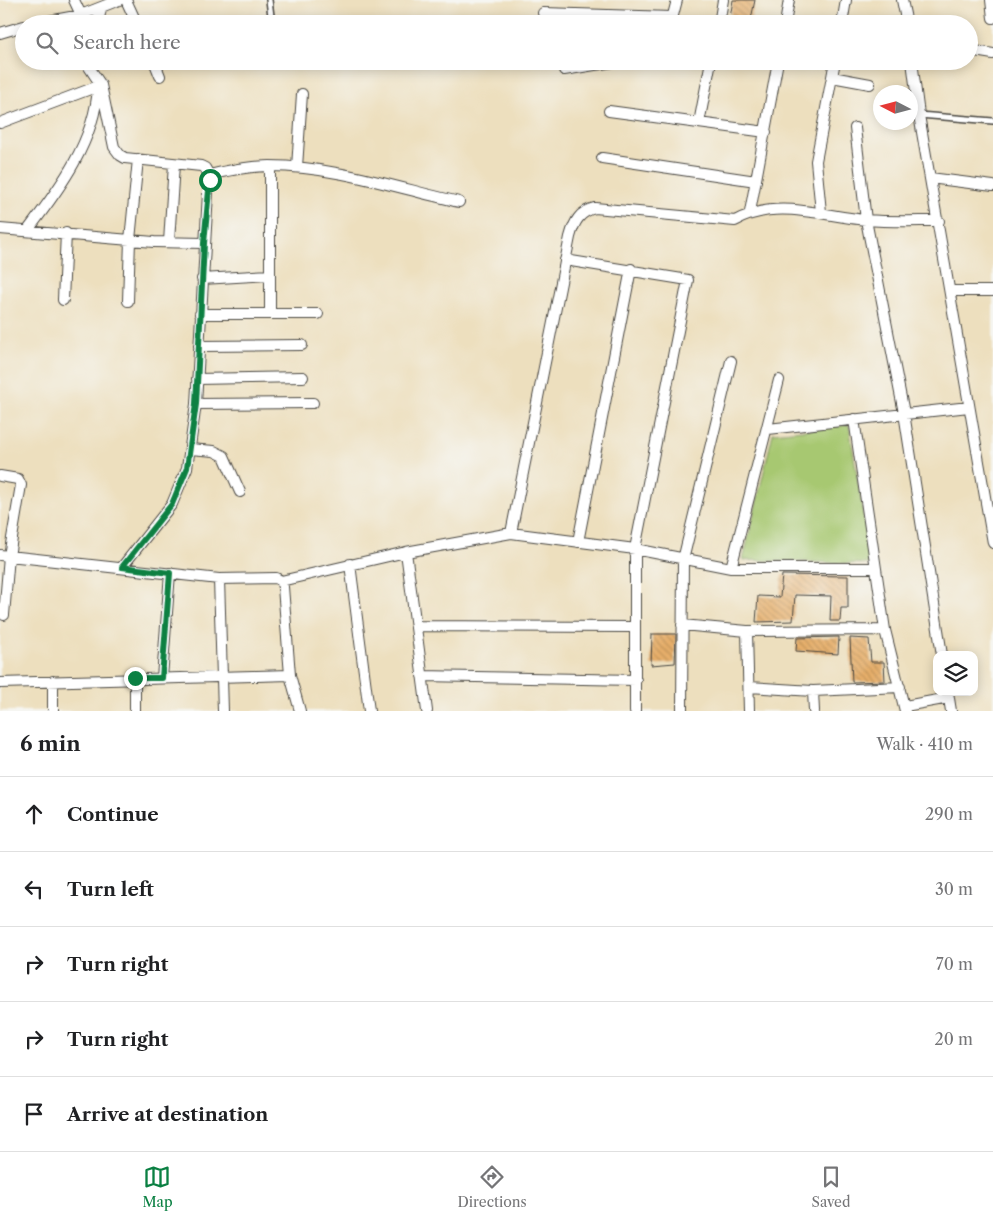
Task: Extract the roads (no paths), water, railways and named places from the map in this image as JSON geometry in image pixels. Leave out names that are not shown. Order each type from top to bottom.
[{"type":"street","points":[[74,0],[81,15],[119,0]]},
{"type":"street","points":[[126,0],[133,15]]},
{"type":"street","points":[[673,15],[677,0]]},
{"type":"street","points":[[720,15],[723,0]]},
{"type":"street","points":[[786,15],[789,0]]},
{"type":"street","points":[[844,15],[846,0]]},
{"type":"street","points":[[902,0],[904,15]]},
{"type":"street","points":[[991,2],[993,18]]},
{"type":"street","points":[[100,15],[101,8]]},
{"type":"street","points":[[543,14],[547,15]]},
{"type":"street","points":[[0,33],[15,29]]},
{"type":"street","points":[[978,52],[993,54]]},
{"type":"street","points":[[91,70],[100,85],[114,147],[120,155],[125,158],[200,166],[205,168],[210,175],[204,243],[196,404],[184,477],[172,504],[122,567]]},
{"type":"street","points":[[158,70],[160,76]]},
{"type":"street","points":[[699,123],[709,70]]},
{"type":"street","points":[[750,212],[776,70]]},
{"type":"street","points":[[821,212],[816,161],[833,70]]},
{"type":"street","points":[[913,70],[919,115],[939,221],[993,543]]},
{"type":"street","points":[[832,77],[870,84]]},
{"type":"street","points":[[0,123],[100,85]]},
{"type":"street","points":[[28,230],[55,194],[90,129],[97,107],[100,85]]},
{"type":"street","points":[[297,167],[302,94]]},
{"type":"street","points":[[609,111],[766,132]]},
{"type":"street","points":[[855,128],[866,220],[904,413],[941,651]]},
{"type":"street","points":[[602,158],[756,181]]},
{"type":"street","points":[[128,301],[130,240],[138,159]]},
{"type":"street","points":[[169,242],[174,164]]},
{"type":"street","points":[[270,166],[270,314]]},
{"type":"street","points":[[210,175],[244,167],[297,167],[459,202]]},
{"type":"street","points":[[930,178],[993,186]]},
{"type":"street","points":[[512,533],[566,260],[578,217],[589,209],[596,208],[735,221],[750,212],[786,209],[821,212],[866,220],[939,221]]},
{"type":"street","points":[[0,229],[66,233],[130,240],[204,243]]},
{"type":"street","points":[[63,300],[66,233]]},
{"type":"street","points":[[566,260],[632,269],[688,280],[635,549],[635,711]]},
{"type":"street","points":[[578,542],[632,269]]},
{"type":"street","points":[[202,280],[270,275]]},
{"type":"street","points":[[950,291],[993,292]]},
{"type":"street","points":[[200,314],[318,314]]},
{"type":"street","points":[[199,346],[302,345]]},
{"type":"street","points":[[682,711],[683,560],[731,361]]},
{"type":"street","points":[[197,379],[303,378]]},
{"type":"street","points":[[731,568],[779,380]]},
{"type":"street","points":[[196,404],[312,403]]},
{"type":"street","points":[[768,429],[970,406]]},
{"type":"street","points":[[854,420],[885,630],[905,709],[946,696]]},
{"type":"street","points":[[190,449],[214,451],[224,456],[229,461],[240,492]]},
{"type":"street","points":[[0,476],[15,478],[20,482],[5,555],[4,615]]},
{"type":"street","points":[[5,555],[219,579],[270,577],[282,581],[406,552],[512,533],[635,549],[731,568],[875,568]]},
{"type":"street","points":[[406,552],[426,711]]},
{"type":"street","points":[[350,564],[369,711]]},
{"type":"street","points":[[162,678],[170,573]]},
{"type":"street","points":[[219,579],[223,711]]},
{"type":"street","points":[[282,581],[290,675],[300,711]]},
{"type":"street","points":[[682,625],[747,631],[885,630]]},
{"type":"street","points":[[416,626],[635,627]]},
{"type":"street","points":[[747,631],[749,711]]},
{"type":"street","points":[[0,683],[290,675]]},
{"type":"street","points":[[422,676],[636,680]]},
{"type":"street","points":[[135,678],[135,711]]},
{"type":"street","points":[[53,681],[53,711]]},
{"type":"street","points":[[749,687],[813,691],[900,687]]},
{"type":"street","points":[[813,691],[814,711]]},
{"type":"street","points":[[949,696],[951,711]]},
{"type":"street","points":[[296,698],[296,711]]},
{"type":"lane","points":[[269,0],[271,15]]},
{"type":"lane","points":[[919,115],[993,122]]}]
